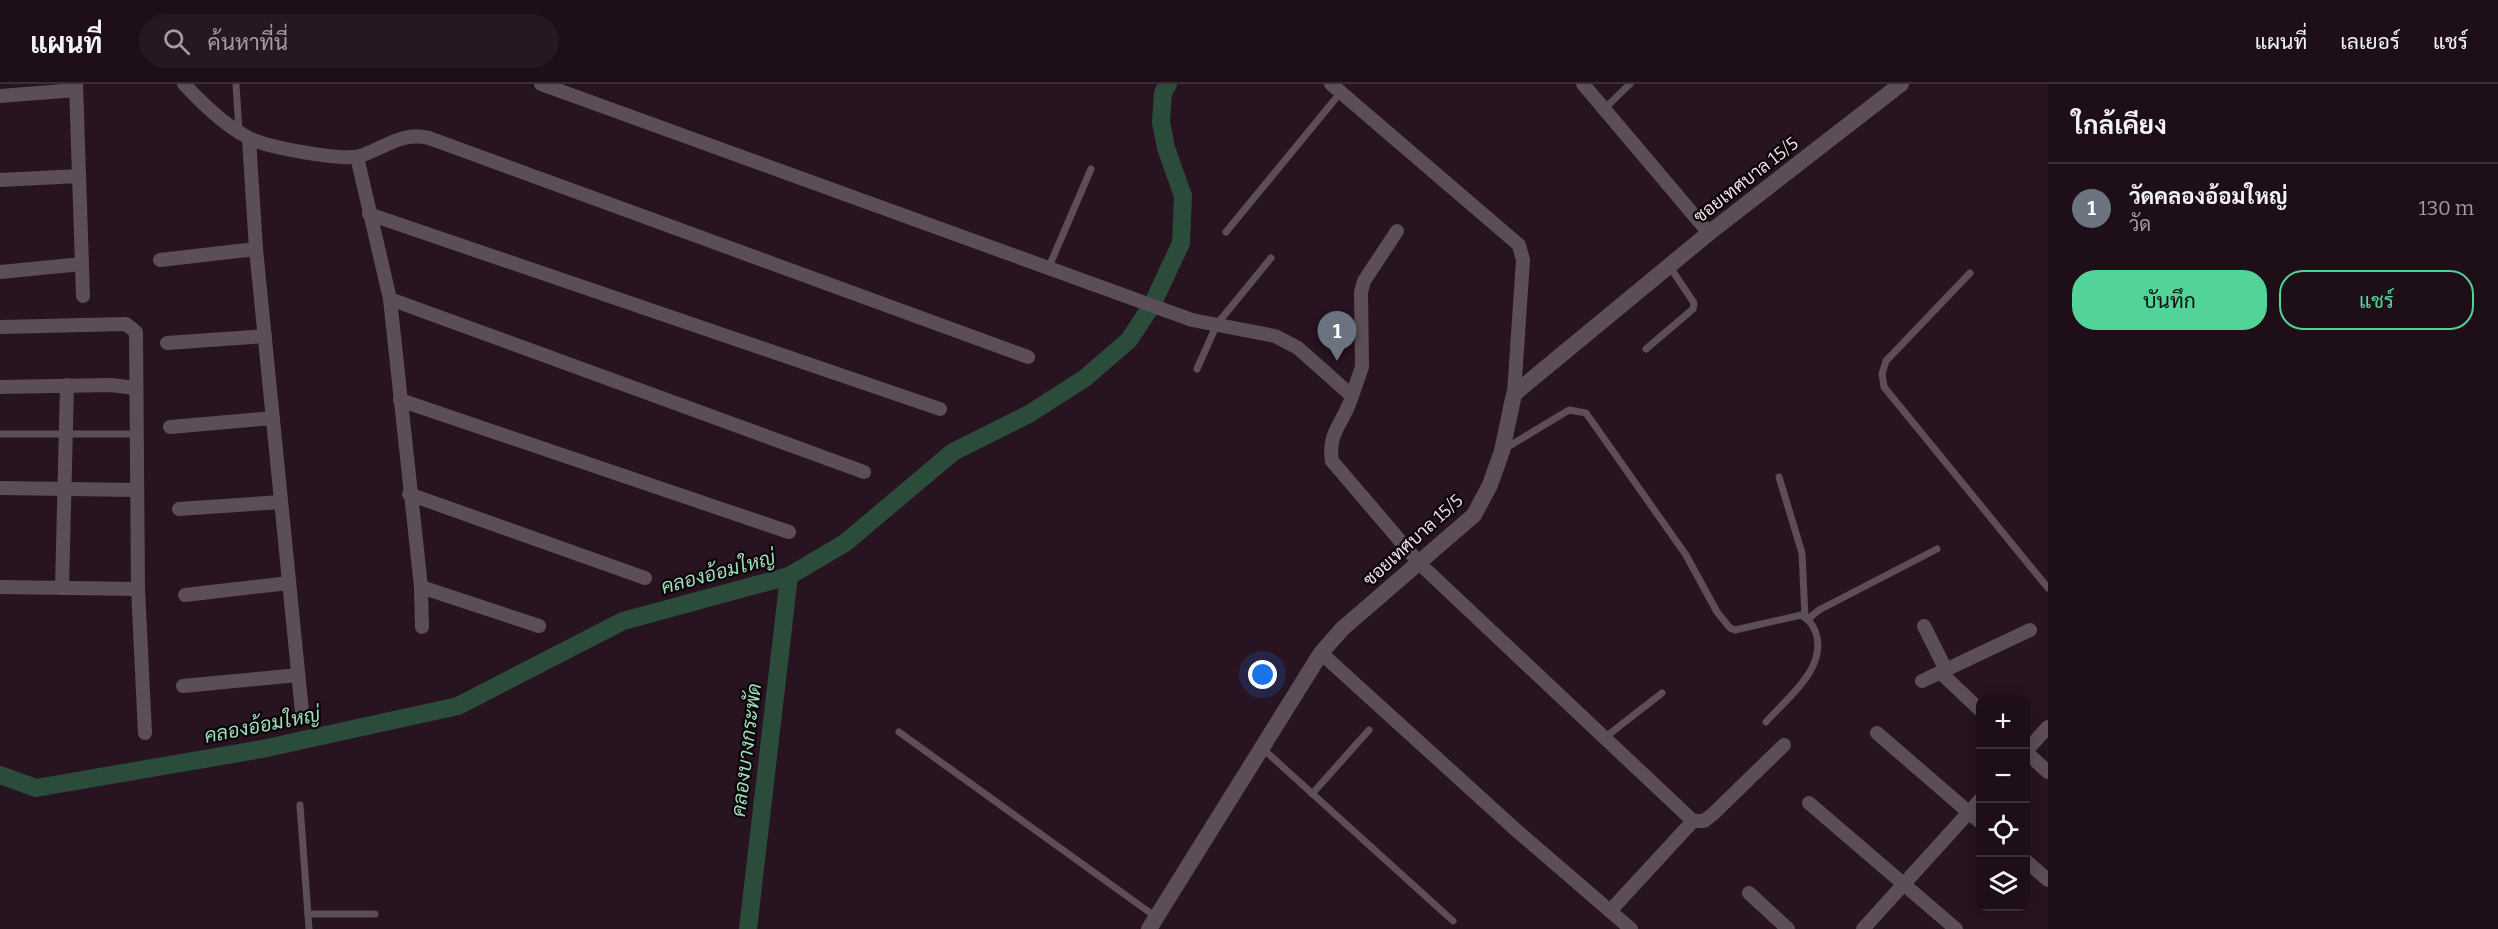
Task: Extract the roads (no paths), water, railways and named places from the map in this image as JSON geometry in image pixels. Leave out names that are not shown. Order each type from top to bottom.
[{"type":"street","points":[[184,84],[214,115],[244,135],[317,155],[357,157],[402,137],[416,135],[429,138],[1028,357]]},
{"type":"street","points":[[541,84],[557,87],[1048,270],[1172,312],[1275,336],[1290,344],[1352,396]]},
{"type":"street","name":"ซอยเทศบาล 15/5","points":[[1153,923],[1321,653],[1342,629],[1474,515],[1490,485],[1502,451],[1514,394],[1709,233],[1901,84]]},
{"type":"street","points":[[1588,86],[1604,109],[1709,233]]},
{"type":"street","points":[[0,96],[76,87],[83,296]]},
{"type":"street","points":[[1336,88],[1519,245],[1523,260],[1514,394]]},
{"type":"street","points":[[244,135],[302,712]]},
{"type":"street","points":[[357,157],[390,299],[409,494],[422,587],[422,627]]},
{"type":"street","points":[[0,180],[79,176]]},
{"type":"street","points":[[369,214],[940,409]]},
{"type":"street","points":[[1397,231],[1364,281],[1360,292],[1362,367],[1349,408],[1329,446],[1332,461],[1420,564],[1603,739],[1693,821],[1704,821],[1713,814],[1784,745]]},
{"type":"street","points":[[160,260],[256,249]]},
{"type":"street","points":[[0,272],[82,264]]},
{"type":"street","points":[[390,299],[864,472]]},
{"type":"street","points":[[0,327],[126,324],[136,332],[138,589],[145,733]]},
{"type":"street","points":[[167,343],[265,336]]},
{"type":"street","points":[[62,588],[67,385]]},
{"type":"street","points":[[0,387],[111,385],[135,388]]},
{"type":"street","points":[[400,400],[789,532]]},
{"type":"street","points":[[170,427],[273,418]]},
{"type":"street","points":[[0,488],[137,490]]},
{"type":"street","points":[[409,494],[645,578]]},
{"type":"street","points":[[179,510],[281,502]]},
{"type":"street","points":[[185,595],[289,584]]},
{"type":"street","points":[[0,587],[138,589]]},
{"type":"street","points":[[422,587],[538,626]]},
{"type":"street","points":[[1924,626],[1943,671],[1976,706]]},
{"type":"street","points":[[1922,681],[2030,630]]},
{"type":"street","points":[[1321,653],[1516,830],[1631,929]]},
{"type":"street","points":[[183,686],[298,675]]},
{"type":"street","points":[[2027,749],[2048,727]]},
{"type":"street","points":[[1877,733],[1976,818]]},
{"type":"street","points":[[2030,756],[2048,772]]},
{"type":"street","points":[[1809,803],[1956,929]]},
{"type":"street","points":[[1863,929],[1977,803]]},
{"type":"street","points":[[1610,911],[1693,821]]},
{"type":"street","points":[[2030,865],[2048,880]]},
{"type":"street","points":[[1749,893],[1788,929]]},
{"type":"lane","points":[[236,84],[244,135]]},
{"type":"lane","points":[[1604,109],[1630,84]]},
{"type":"lane","points":[[1226,231],[1336,88]]},
{"type":"lane","points":[[1048,270],[1091,169]]},
{"type":"lane","points":[[1197,369],[1216,324],[1271,258]]},
{"type":"lane","points":[[1646,349],[1693,309],[1694,303],[1670,267]]},
{"type":"lane","points":[[1970,273],[1886,360],[1882,374],[1884,387],[2048,588]]},
{"type":"lane","points":[[1502,451],[1569,410],[1578,409],[1586,413],[1686,555],[1717,612],[1730,628],[1736,630],[1802,615],[1807,618],[1813,626],[1818,644],[1812,671],[1766,722]]},
{"type":"lane","points":[[0,434],[138,434]]},
{"type":"lane","points":[[1779,477],[1802,553],[1807,618]]},
{"type":"lane","points":[[1807,618],[1936,549]]},
{"type":"lane","points":[[1603,739],[1662,693]]},
{"type":"lane","points":[[1312,794],[1369,730]]},
{"type":"lane","points":[[899,732],[1153,923]]},
{"type":"lane","points":[[1262,748],[1452,921]]},
{"type":"lane","points":[[300,805],[309,929]]},
{"type":"lane","points":[[308,914],[375,914]]},
{"type":"waterway","name":"คลองอ้อมใหญ่","points":[[0,775],[36,788],[262,749],[458,706],[623,621],[789,576],[845,543],[953,452],[1029,414],[1085,378],[1129,340],[1152,305],[1181,243],[1183,196],[1166,148],[1161,122],[1163,93],[1168,84]]},
{"type":"waterway","name":"คลองบางกระพัด","points":[[748,929],[789,576]]},
{"type":"place","name":"วัดคลองอ้อมใหญ่","points":[[1337,361]]}]
